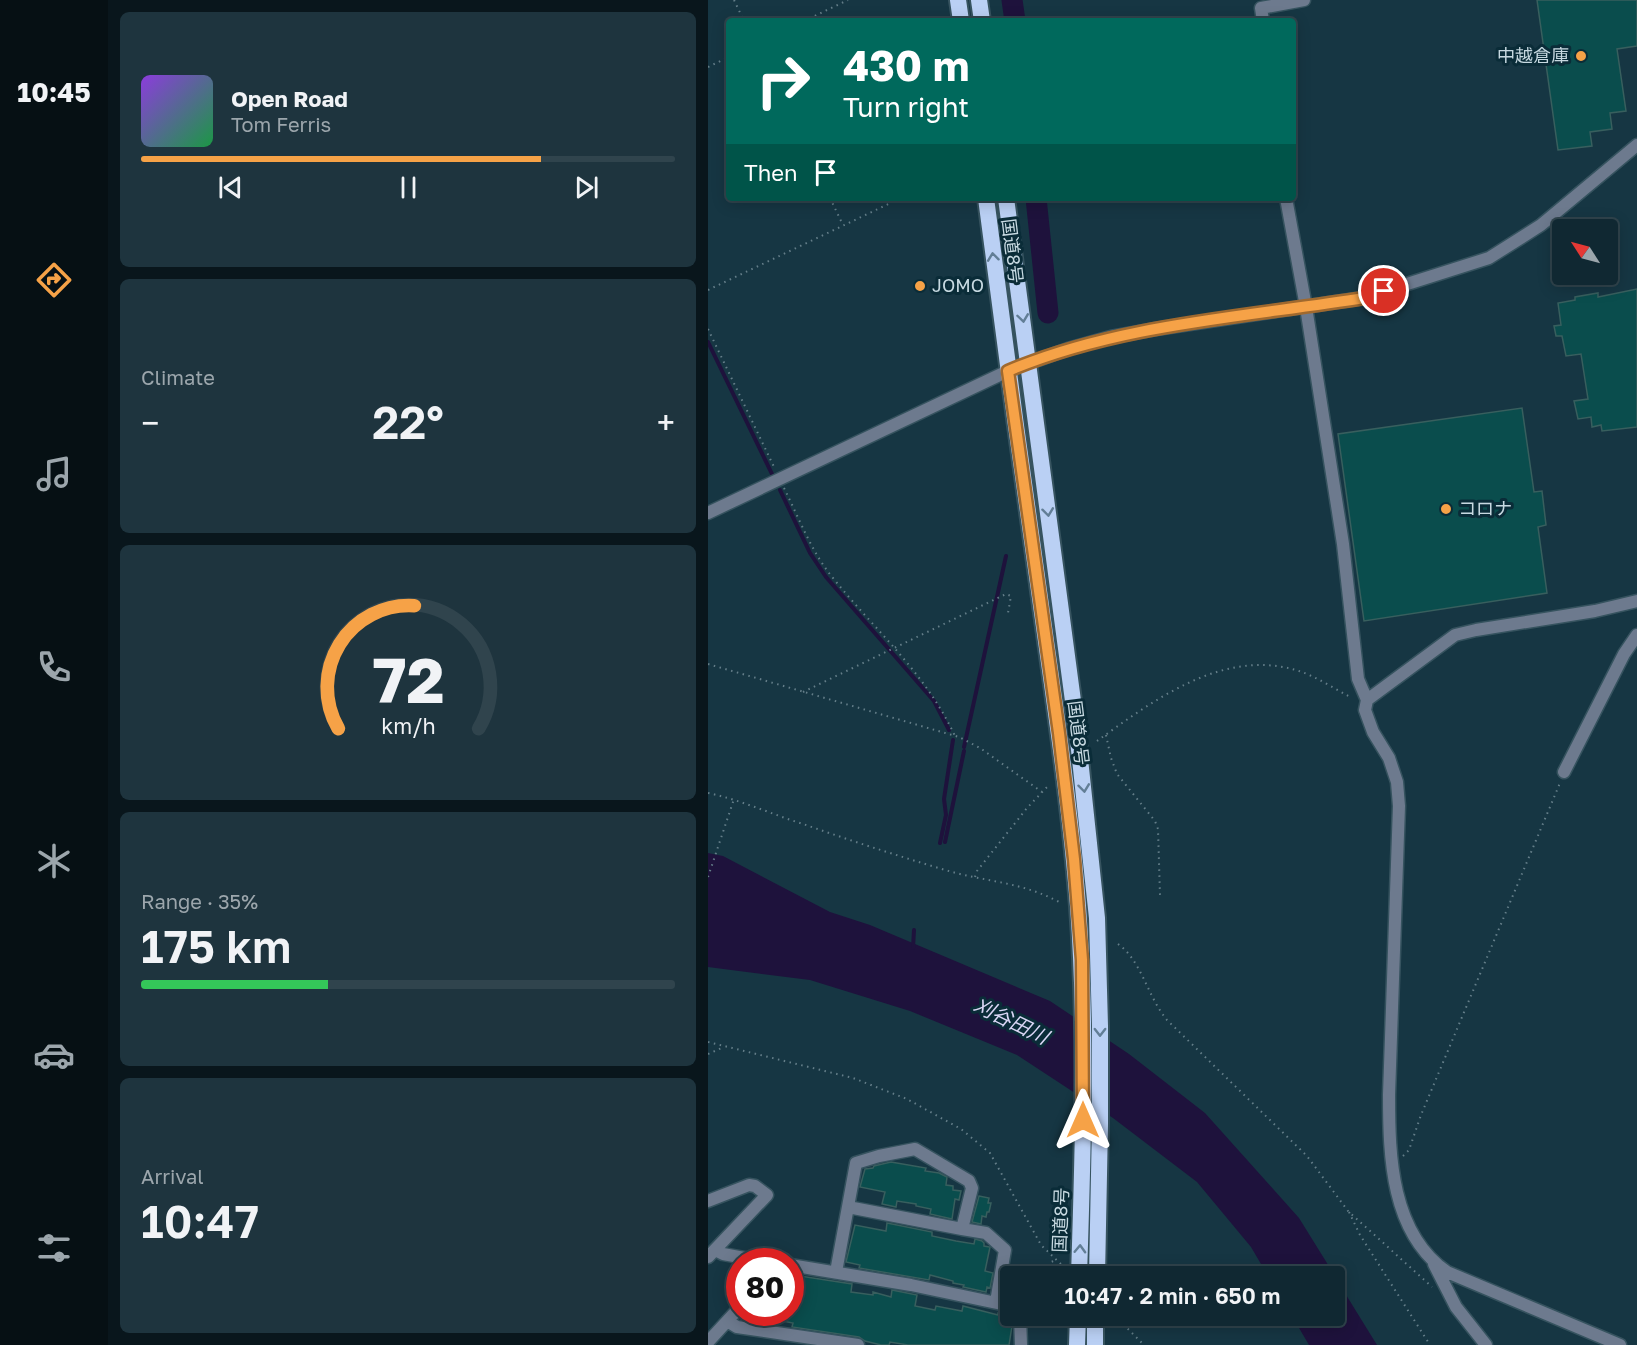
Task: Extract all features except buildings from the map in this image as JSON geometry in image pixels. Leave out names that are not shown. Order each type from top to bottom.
[{"type":"highway","points":[[958,0],[961,18]]},
{"type":"highway","points":[[979,0],[982,18]]},
{"type":"highway","name":"国道8号","points":[[986,201],[1074,859],[1082,960],[1083,1120],[1081,1222],[1074,1266]]},
{"type":"highway","name":"国道8号","points":[[1006,201],[1088,819],[1097,918],[1100,974],[1097,1266]]},
{"type":"highway","points":[[1077,1345],[1078,1326]]},
{"type":"highway","points":[[1095,1326],[1095,1345]]},
{"type":"street","points":[[1260,4],[1304,0]]},
{"type":"street","points":[[708,513],[1008,371],[1068,349],[1111,337],[1364,298],[1489,258],[1541,225],[1637,145]]},
{"type":"street","points":[[1287,201],[1306,307],[1310,345],[1343,544],[1358,679],[1367,699],[1365,710],[1369,721],[1389,758],[1397,782],[1399,806],[1389,1095],[1391,1163],[1404,1215],[1412,1234],[1434,1263],[1461,1278],[1620,1345]]},
{"type":"street","points":[[1367,699],[1455,635],[1595,612],[1637,602]]},
{"type":"street","points":[[1564,772],[1624,654],[1637,635]]},
{"type":"street","points":[[836,1272],[856,1163],[915,1149],[969,1181],[972,1188],[962,1229]]},
{"type":"street","points":[[708,1201],[749,1185],[755,1186],[766,1195],[711,1253]]},
{"type":"street","points":[[848,1207],[986,1233],[1005,1250],[996,1302]]},
{"type":"street","points":[[711,1253],[726,1255]]},
{"type":"street","points":[[1434,1263],[1456,1307],[1486,1345]]},
{"type":"street","points":[[804,1267],[1000,1303]]},
{"type":"street","points":[[708,1342],[726,1321]]},
{"type":"street","points":[[735,1326],[858,1345]]},
{"type":"street","points":[[1020,1326],[1021,1345]]},
{"type":"path","points":[[734,0],[743,18]]},
{"type":"path","points":[[810,18],[848,0]]},
{"type":"path","points":[[708,67],[726,58]]},
{"type":"path","points":[[831,201],[843,225]]},
{"type":"path","points":[[708,290],[895,201]]},
{"type":"path","points":[[708,329],[818,555],[829,572],[896,648],[935,697],[957,737]]},
{"type":"path","points":[[803,692],[1006,594],[1011,596],[1008,613]]},
{"type":"path","points":[[708,664],[957,737],[974,745],[1042,792]]},
{"type":"path","points":[[1097,741],[1159,698],[1182,686],[1229,669],[1276,666],[1300,671],[1354,699],[1367,699]]},
{"type":"path","points":[[1106,735],[1117,774],[1155,821],[1158,829],[1160,895]]},
{"type":"path","points":[[1391,1163],[1409,1149],[1564,772]]},
{"type":"path","points":[[975,877],[980,867],[1048,786]]},
{"type":"path","points":[[708,793],[734,799],[802,824],[953,873],[1013,884],[1040,892],[1059,902]]},
{"type":"path","points":[[708,877],[734,799]]},
{"type":"path","points":[[1118,944],[1127,950],[1135,961],[1156,1007],[1167,1020],[1307,1156],[1348,1211],[1360,1235],[1430,1345]]},
{"type":"path","points":[[708,1042],[844,1076],[881,1088],[925,1107],[961,1129],[990,1153],[1041,1245],[1063,1266]]},
{"type":"path","points":[[708,1054],[724,1047]]},
{"type":"path","points":[[1348,1211],[1438,1292]]},
{"type":"path","points":[[1048,1266],[1056,1260]]},
{"type":"path","points":[[1125,1326],[1144,1345]]},
{"type":"water","name":"刈谷田川","points":[[708,853],[723,856],[830,912],[870,925],[1050,1001],[1129,1054],[1205,1113],[1299,1218],[1329,1266],[1262,1266],[1251,1247],[1197,1182],[1113,1118],[1017,1055],[910,1011],[810,980],[708,967]]},
{"type":"water","points":[[1345,1293],[1377,1345],[1309,1345],[1298,1326],[1345,1326]]},
{"type":"waterway","points":[[1012,0],[1015,18]]},
{"type":"waterway","points":[[1036,201],[1048,313]]},
{"type":"waterway","points":[[708,342],[772,474]]},
{"type":"waterway","points":[[780,490],[810,553],[826,577],[934,701],[949,730]]},
{"type":"waterway","points":[[964,747],[1006,556]]},
{"type":"waterway","points":[[940,843],[946,815],[944,799],[953,740]]},
{"type":"waterway","points":[[945,842],[964,751]]},
{"type":"waterway","points":[[913,948],[914,930]]},
{"type":"place","name":"中越倉庫","points":[[1581,56]]},
{"type":"place","name":"JOMO","points":[[920,286]]},
{"type":"place","name":"コロナ","points":[[1446,509]]},
{"type":"route","points":[[1083,1120],[1082,960],[1074,859],[1059,733],[1008,371],[1068,349],[1111,337],[1364,298],[1384,291]]}]
